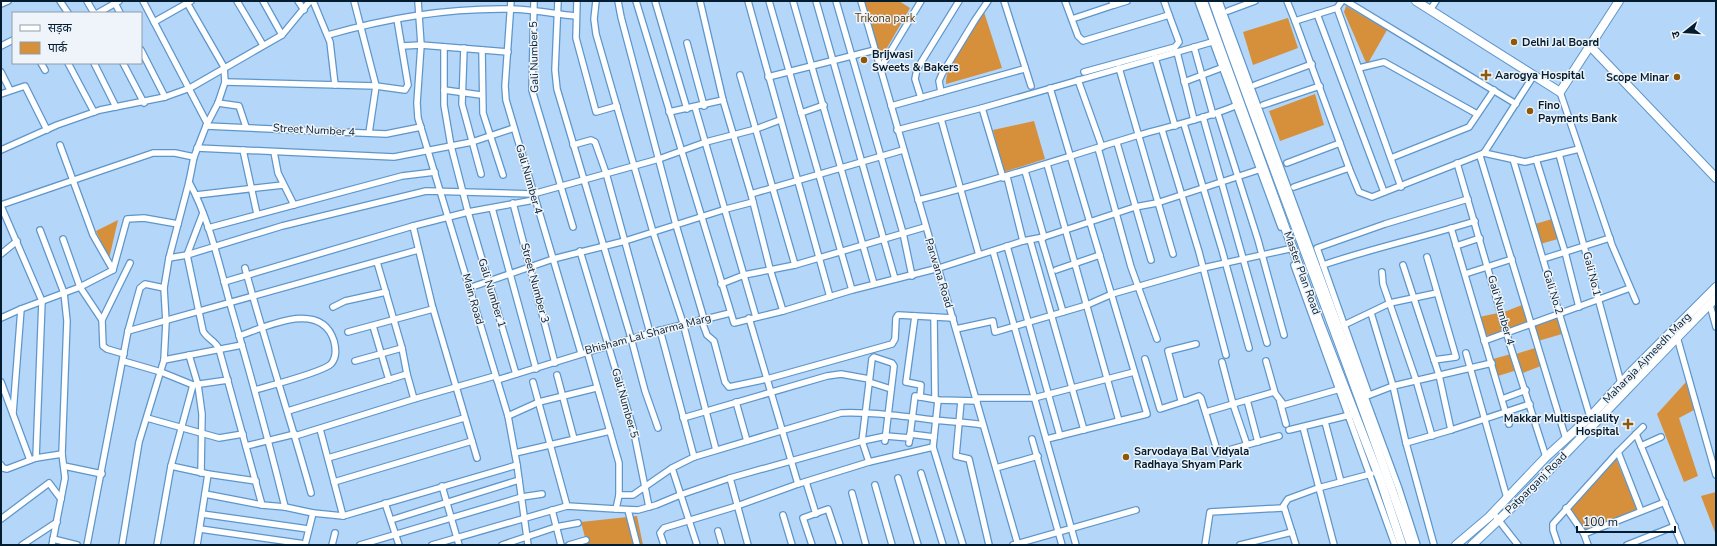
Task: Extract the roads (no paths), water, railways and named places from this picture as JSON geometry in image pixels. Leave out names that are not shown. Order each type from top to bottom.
[{"type":"main road","name":"Master Plan Road","points":[[1202,1],[1235,102],[1380,479],[1402,545]]},
{"type":"main road","name":"Master Plan Road","points":[[1213,1],[1380,453],[1411,545]]},
{"type":"main road","points":[[1416,1],[1560,92],[1620,1]]},
{"type":"main road","points":[[1591,47],[1716,178]]},
{"type":"main road","name":"Maharaja Ajmeedh Marg","points":[[1456,545],[1493,513],[1546,457],[1590,417],[1620,384],[1716,287]]},
{"type":"main road","name":"Patparganj Road","points":[[1472,545],[1500,520],[1593,426],[1716,298]]},
{"type":"street","points":[[1,4],[8,1]]},
{"type":"street","points":[[60,1],[67,12]]},
{"type":"street","points":[[87,1],[93,12]]},
{"type":"street","points":[[143,1],[190,88],[207,125]]},
{"type":"street","points":[[237,1],[263,45]]},
{"type":"street","points":[[263,1],[282,35]]},
{"type":"street","points":[[298,1],[304,10]]},
{"type":"street","points":[[1,150],[94,112],[144,103],[190,88],[224,67],[282,35],[310,1]]},
{"type":"street","points":[[313,1],[328,35],[332,49],[335,85]]},
{"type":"street","points":[[354,1],[376,86],[369,133]]},
{"type":"street","name":"Main Road","points":[[418,1],[421,45],[417,110],[496,378]]},
{"type":"street","name":"Gali Number 4","points":[[511,1],[505,86],[506,100],[534,200],[610,431],[619,463],[616,509]]},
{"type":"street","name":"Gali Number 5","points":[[534,1],[532,90],[573,227]]},
{"type":"street","points":[[558,1],[556,79],[573,145],[631,338],[645,391],[658,428]]},
{"type":"street","points":[[577,1],[576,38],[596,112],[616,106]]},
{"type":"street","points":[[596,1],[594,19],[596,34],[653,232],[683,323],[716,450]]},
{"type":"street","points":[[618,1],[702,319],[707,335],[714,342],[725,382],[729,387],[767,379],[892,344],[895,339],[897,316],[953,318]]},
{"type":"street","points":[[636,1],[721,284],[734,322],[784,311],[852,290],[912,276],[1023,241],[1090,223],[1135,207],[1157,203],[1258,170]]},
{"type":"street","points":[[655,1],[687,109]]},
{"type":"street","points":[[700,1],[723,100],[751,194],[770,269],[784,311]]},
{"type":"street","points":[[748,1],[830,297]]},
{"type":"street","points":[[769,1],[852,290]]},
{"type":"street","points":[[793,1],[874,284]]},
{"type":"street","points":[[816,1],[895,279]]},
{"type":"street","points":[[836,1],[903,233],[912,276]]},
{"type":"street","name":"Parwana Road","points":[[861,1],[925,227],[996,468],[1016,545]]},
{"type":"street","points":[[880,69],[921,1]]},
{"type":"street","points":[[920,98],[916,79],[917,70],[959,1]]},
{"type":"street","points":[[941,92],[939,81],[942,74],[974,20],[988,1]]},
{"type":"street","points":[[1004,1],[1031,86]]},
{"type":"street","points":[[1065,1],[1080,40],[1086,41],[1169,15]]},
{"type":"street","points":[[1072,19],[1113,3],[1127,1]]},
{"type":"street","points":[[1084,72],[1175,47],[1179,42],[1164,1]]},
{"type":"street","points":[[1198,1],[1258,170],[1289,249],[1350,415],[1395,545]]},
{"type":"street","points":[[1219,1],[1367,396]]},
{"type":"street","points":[[1228,10],[1255,1]]},
{"type":"street","points":[[1287,1],[1359,192],[1372,197],[1457,163],[1482,155],[1525,162],[1579,149]]},
{"type":"street","points":[[1295,21],[1337,8],[1342,1]]},
{"type":"street","points":[[1346,1],[1516,104]]},
{"type":"street","points":[[1430,10],[1436,1]]},
{"type":"street","points":[[100,12],[116,2],[120,12]]},
{"type":"street","points":[[122,545],[139,442],[164,360],[166,322],[164,288],[169,258],[194,157],[207,125],[218,104],[225,82],[224,67],[188,2],[154,22]]},
{"type":"street","points":[[1337,8],[1401,186]]},
{"type":"street","points":[[328,35],[361,26],[419,14],[453,10],[510,9],[576,16]]},
{"type":"street","points":[[1317,14],[1384,192]]},
{"type":"street","points":[[225,82],[376,86],[403,90],[407,88],[408,85],[397,19]]},
{"type":"street","points":[[1,46],[12,40]]},
{"type":"street","points":[[897,130],[982,108],[1212,42]]},
{"type":"street","points":[[687,43],[704,106]]},
{"type":"street","points":[[402,46],[421,45],[508,52]]},
{"type":"street","name":"Gali Number 1","points":[[444,47],[444,111],[451,146],[468,212],[516,374]]},
{"type":"street","points":[[1194,47],[1238,177],[1262,254],[1284,335]]},
{"type":"street","points":[[464,48],[462,93],[463,111],[481,174]]},
{"type":"street","points":[[482,50],[481,95],[483,113],[503,175]]},
{"type":"street","points":[[768,77],[789,73],[875,50]]},
{"type":"street","points":[[142,52],[165,97]]},
{"type":"street","points":[[1177,52],[1194,120]]},
{"type":"street","points":[[1154,58],[1175,126]]},
{"type":"street","points":[[1359,68],[1384,62],[1477,114]]},
{"type":"street","points":[[42,64],[45,70]]},
{"type":"street","points":[[69,64],[94,112]]},
{"type":"street","points":[[94,64],[116,107]]},
{"type":"street","points":[[123,64],[144,103]]},
{"type":"street","points":[[1255,85],[1312,64]]},
{"type":"street","points":[[891,106],[1022,70],[1025,67]]},
{"type":"street","points":[[1118,68],[1173,254]]},
{"type":"street","points":[[1184,82],[1221,68]]},
{"type":"street","points":[[1,72],[10,90]]},
{"type":"street","points":[[740,75],[795,265]]},
{"type":"street","points":[[1534,75],[1482,155],[1530,326],[1566,440]]},
{"type":"street","points":[[1078,80],[1100,148],[1116,214],[1139,288],[1157,339]]},
{"type":"street","points":[[1,94],[22,86],[28,89],[47,130]]},
{"type":"street","points":[[1263,105],[1320,86]]},
{"type":"street","points":[[1047,439],[1147,414],[1050,88]]},
{"type":"street","points":[[444,90],[481,95]]},
{"type":"street","points":[[1391,158],[1469,127],[1494,90]]},
{"type":"street","points":[[1560,92],[1610,238],[1636,301]]},
{"type":"street","points":[[669,112],[695,108],[723,100]]},
{"type":"street","points":[[918,200],[1026,171],[1139,135],[1184,124],[1202,117],[1216,114],[1235,102]]},
{"type":"street","points":[[218,104],[239,106],[246,127]]},
{"type":"street","points":[[801,113],[824,105]]},
{"type":"street","points":[[695,108],[726,209],[756,317]]},
{"type":"street","points":[[982,108],[1005,177],[1023,241]]},
{"type":"street","points":[[1202,117],[1267,343]]},
{"type":"street","points":[[941,119],[979,255]]},
{"type":"street","points":[[169,258],[213,248],[282,226],[351,208],[426,191],[440,190],[463,193],[533,194],[659,159],[706,142],[756,129],[780,120]]},
{"type":"street","points":[[1184,124],[1226,262],[1249,348]]},
{"type":"street","name":"Street Number 4","points":[[207,125],[369,133],[397,133],[421,127]]},
{"type":"street","points":[[198,148],[382,157],[428,151],[472,142],[514,128]]},
{"type":"street","points":[[1162,130],[1203,268],[1226,355]]},
{"type":"street","points":[[573,145],[594,140],[606,173],[650,332]]},
{"type":"street","points":[[1117,143],[1151,260]]},
{"type":"street","points":[[1287,163],[1340,143]]},
{"type":"street","points":[[60,145],[93,234],[113,270]]},
{"type":"street","points":[[243,150],[257,214]]},
{"type":"street","points":[[751,194],[903,150]]},
{"type":"street","points":[[274,152],[278,173],[294,205]]},
{"type":"street","points":[[36,458],[42,301],[1,205],[153,153],[175,153],[194,157]]},
{"type":"street","name":"Gali No.1","points":[[1559,154],[1585,246],[1620,384],[1625,393]]},
{"type":"street","name":"Gali No.2","points":[[1513,159],[1593,426]]},
{"type":"street","points":[[1536,159],[1565,252],[1579,307]]},
{"type":"street","name":"Gali Number 4","points":[[1457,163],[1507,334],[1546,457]]},
{"type":"street","points":[[1047,164],[1119,421]]},
{"type":"street","points":[[1294,187],[1349,168]]},
{"type":"street","points":[[1026,171],[1042,237],[1063,312]]},
{"type":"street","points":[[208,228],[402,176],[435,172]]},
{"type":"street","points":[[189,182],[203,213],[224,282],[255,390],[285,507]]},
{"type":"street","points":[[196,195],[283,185]]},
{"type":"street","points":[[1417,545],[1317,248],[1385,224],[1468,199]]},
{"type":"street","points":[[224,282],[246,271],[371,240],[413,226],[468,212],[534,200]]},
{"type":"street","points":[[469,288],[553,259],[580,251],[625,241],[701,216],[753,202]]},
{"type":"street","name":"Street Number 3","points":[[513,203],[556,363]]},
{"type":"street","points":[[492,208],[509,275],[536,369]]},
{"type":"street","points":[[203,213],[187,255],[198,312],[204,334],[215,341],[219,349],[262,505]]},
{"type":"street","points":[[1,318],[80,287],[113,270],[127,219],[144,218],[178,224]]},
{"type":"street","points":[[1323,265],[1396,242],[1427,236],[1475,221]]},
{"type":"street","points":[[413,226],[433,309],[477,458]]},
{"type":"street","points":[[721,284],[770,269],[795,265],[925,227]]},
{"type":"street","points":[[1451,228],[1473,307],[1492,363],[1509,424]]},
{"type":"street","points":[[40,230],[64,293],[67,321],[62,454],[65,478],[53,542],[77,545]]},
{"type":"street","points":[[1456,246],[1480,238]]},
{"type":"street","points":[[1543,259],[1610,238]]},
{"type":"street","points":[[64,239],[80,287],[102,320]]},
{"type":"street","points":[[1030,240],[1084,430]]},
{"type":"street","points":[[1,254],[17,241]]},
{"type":"street","points":[[1007,246],[1060,436]]},
{"type":"street","points":[[956,329],[993,321],[995,332],[1087,305],[1112,294],[1139,288],[1203,268],[1289,249]]},
{"type":"street","points":[[128,331],[166,322],[418,250]]},
{"type":"street","name":"Gali Number 5","points":[[580,251],[633,428],[646,486],[649,507]]},
{"type":"street","points":[[993,251],[1076,545]]},
{"type":"street","points":[[1056,270],[1100,255]]},
{"type":"street","points":[[1427,257],[1456,357],[1434,360]]},
{"type":"street","points":[[1465,274],[1512,259]]},
{"type":"street","points":[[377,262],[392,319],[402,348],[414,399]]},
{"type":"street","points":[[124,354],[106,349],[103,346],[102,320],[130,263]]},
{"type":"street","points":[[1403,265],[1439,375],[1451,430]]},
{"type":"street","points":[[246,271],[311,493]]},
{"type":"street","points":[[1382,272],[1383,284],[1416,380],[1432,436]]},
{"type":"street","points":[[87,545],[102,474],[128,331],[141,285],[145,284],[164,288]]},
{"type":"street","points":[[1484,341],[1530,326],[1559,313],[1599,301],[1630,288]]},
{"type":"street","points":[[333,307],[345,301],[386,292]]},
{"type":"street","points":[[1344,325],[1390,303],[1437,293]]},
{"type":"street","points":[[1710,305],[1716,327]]},
{"type":"street","points":[[13,413],[21,309]]},
{"type":"street","points":[[348,332],[433,309]]},
{"type":"street","points":[[1371,312],[1393,386],[1406,443],[1434,545]]},
{"type":"street","name":"Bhisham Lal Sharma Marg","points":[[246,446],[320,429],[414,399],[536,369],[584,352],[650,332],[730,313]]},
{"type":"street","points":[[915,316],[906,382],[921,385],[920,397]]},
{"type":"street","points":[[934,317],[937,400],[933,447],[963,545]]},
{"type":"street","points":[[239,336],[292,319],[311,318],[327,328],[332,336],[336,348],[335,357],[331,364],[327,367],[255,390]]},
{"type":"street","points":[[748,318],[798,484]]},
{"type":"street","points":[[373,326],[380,354],[389,380]]},
{"type":"street","points":[[660,330],[694,457]]},
{"type":"street","points":[[1677,337],[1715,464],[1716,475]]},
{"type":"street","points":[[1185,401],[1180,398],[1168,351],[1196,344]]},
{"type":"street","points":[[164,360],[242,345]]},
{"type":"street","points":[[355,361],[402,348]]},
{"type":"street","points":[[1466,353],[1507,498]]},
{"type":"street","points":[[189,355],[202,414],[203,434],[201,473]]},
{"type":"street","points":[[869,462],[862,441],[873,358],[892,363],[894,368],[886,438]]},
{"type":"street","points":[[1144,360],[1160,409],[1200,396],[1218,453],[1279,436]]},
{"type":"street","points":[[123,361],[161,372],[196,385],[228,380]]},
{"type":"street","points":[[1266,361],[1286,424]]},
{"type":"street","points":[[1222,362],[1233,404],[1247,445]]},
{"type":"street","points":[[1367,396],[1393,386],[1492,363]]},
{"type":"street","points":[[910,438],[915,396],[937,400],[961,401],[1034,398],[1134,372]]},
{"type":"street","points":[[288,411],[407,374]]},
{"type":"street","points":[[683,418],[834,374],[850,374],[891,389]]},
{"type":"street","points":[[558,375],[574,439]]},
{"type":"street","points":[[496,378],[508,416],[522,497],[528,545]]},
{"type":"street","points":[[1,382],[30,460]]},
{"type":"street","points":[[533,382],[567,506]]},
{"type":"street","points":[[157,545],[170,466],[180,428],[196,385]]},
{"type":"street","points":[[508,416],[539,402],[596,388]]},
{"type":"street","points":[[1280,402],[1285,404],[1340,389]]},
{"type":"street","points":[[1502,399],[1526,390]]},
{"type":"street","points":[[1206,412],[1275,393]]},
{"type":"street","points":[[1247,400],[1258,442]]},
{"type":"street","points":[[961,401],[956,456],[969,459],[989,545]]},
{"type":"street","points":[[736,402],[747,441]]},
{"type":"street","points":[[1406,443],[1530,404]]},
{"type":"street","points":[[618,495],[630,496],[672,468],[694,457],[841,412],[865,412],[936,420],[960,421],[983,425]]},
{"type":"street","points":[[1289,430],[1350,415]]},
{"type":"street","points":[[147,418],[219,438],[243,434]]},
{"type":"street","points":[[328,458],[464,418]]},
{"type":"street","points":[[1325,422],[1341,482]]},
{"type":"street","points":[[1303,427],[1334,545]]},
{"type":"street","points":[[1558,545],[1552,527],[1566,508],[1643,427]]},
{"type":"street","points":[[320,429],[343,516]]},
{"type":"street","points":[[515,453],[610,431]]},
{"type":"street","points":[[1636,434],[1682,545]]},
{"type":"street","points":[[432,545],[524,520],[567,506],[628,510],[649,507],[730,478],[862,441],[886,438],[934,437]]},
{"type":"street","points":[[1641,446],[1661,437]]},
{"type":"street","points":[[1032,439],[1062,545]]},
{"type":"street","points":[[334,482],[472,441]]},
{"type":"street","points":[[664,545],[660,533],[662,530],[738,506],[798,484],[869,462],[933,447]]},
{"type":"street","points":[[1618,452],[1641,511]]},
{"type":"street","points":[[1,465],[3,468],[7,469],[36,458],[62,454]]},
{"type":"street","points":[[996,468],[1038,456]]},
{"type":"street","points":[[205,494],[262,505],[343,516],[517,465]]},
{"type":"street","points":[[64,466],[102,474]]},
{"type":"street","points":[[170,466],[201,473],[256,481]]},
{"type":"street","points":[[672,468],[697,545]]},
{"type":"street","points":[[921,473],[943,545]]},
{"type":"street","points":[[197,545],[208,474]]},
{"type":"street","points":[[1296,545],[1284,507],[1288,500],[1318,488],[1371,474]]},
{"type":"street","points":[[730,478],[748,545]]},
{"type":"street","points":[[898,478],[918,545]]},
{"type":"street","points":[[391,520],[519,480]]},
{"type":"street","points":[[806,482],[816,514]]},
{"type":"street","points":[[1,518],[49,483],[61,499]]},
{"type":"street","points":[[875,485],[892,545]]},
{"type":"street","points":[[442,486],[459,545]]},
{"type":"street","points":[[852,493],[866,545]]},
{"type":"street","points":[[360,545],[452,519],[522,497],[542,494]]},
{"type":"street","points":[[1584,534],[1665,502]]},
{"type":"street","points":[[385,503],[399,545]]},
{"type":"street","points":[[1205,545],[1210,512],[1284,507]]},
{"type":"street","points":[[1566,508],[1584,534],[1588,545]]},
{"type":"street","points":[[812,545],[803,518],[828,509],[840,545]]},
{"type":"street","points":[[552,510],[561,545]]},
{"type":"street","points":[[628,510],[637,545]]},
{"type":"street","points":[[1016,545],[1136,510]]},
{"type":"street","points":[[200,529],[305,545],[313,513]]},
{"type":"street","points":[[1493,513],[1500,520],[1517,545]]},
{"type":"street","points":[[202,514],[308,529]]},
{"type":"street","points":[[783,515],[792,545]]},
{"type":"street","points":[[22,545],[57,522]]},
{"type":"street","points":[[502,545],[556,527],[578,523]]},
{"type":"street","points":[[1628,545],[1675,526]]},
{"type":"street","points":[[718,531],[722,545]]},
{"type":"street","points":[[1240,545],[1292,532]]},
{"type":"street","points":[[332,545],[335,533]]},
{"type":"street","points":[[570,545],[586,540]]},
{"type":"place","name":"Delhi Jal Board","points":[[1514,42]]},
{"type":"place","name":"Brijwasi Sweets & Bakers","points":[[864,60]]},
{"type":"place","name":"Aarogya Hospital","points":[[1486,75]]},
{"type":"place","name":"Scope Minar","points":[[1677,77]]},
{"type":"place","name":"Fino Payments Bank","points":[[1530,111]]},
{"type":"place","name":"Makkar Multispeciality Hospital","points":[[1628,424]]},
{"type":"place","name":"Sarvodaya Bal Vidyala Radhaya Shyam Park","points":[[1126,457]]},
{"type":"park label","name":"Trikona park","points":[[885,18]]}]
